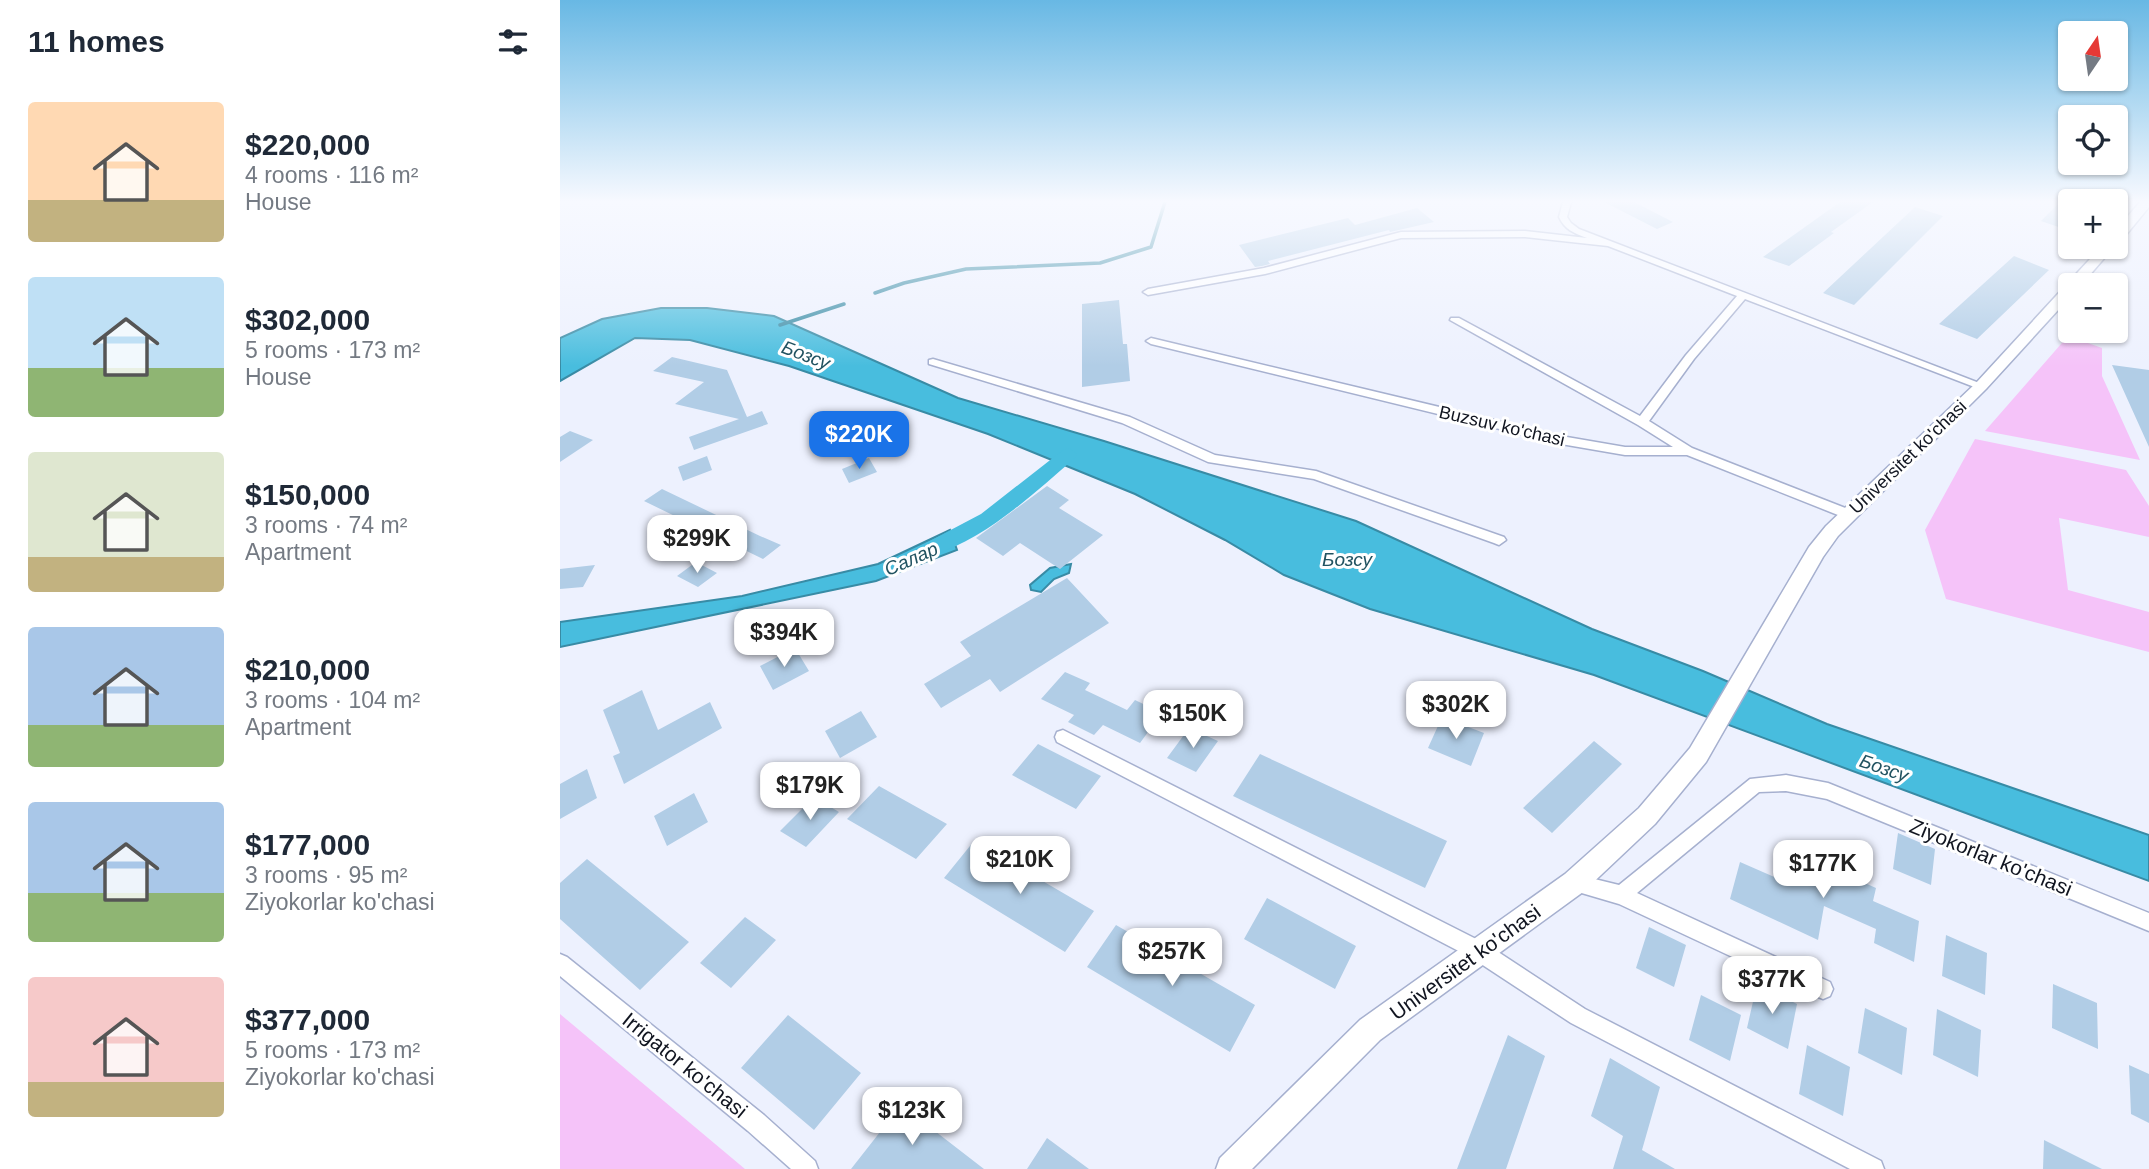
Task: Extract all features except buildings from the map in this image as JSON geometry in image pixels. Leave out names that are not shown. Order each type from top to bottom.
[{"type":"main road","name":"Universitet ko'chasi","points":[[2085,273],[2097,259]]},
{"type":"main road","name":"Universitet ko'chasi","points":[[1231,1169],[1370,1030],[1574,883],[1647,816],[1698,755],[1816,552],[1848,514],[1981,386],[2058,302]]},
{"type":"street","points":[[1148,292],[1265,271],[1320,257]]},
{"type":"street","points":[[1643,257],[1981,386]]},
{"type":"street","points":[[1642,422],[1690,357],[1743,295]]},
{"type":"street","points":[[1455,320],[1642,422],[1688,451]]},
{"type":"street","name":"Buzsuv ko'chasi","points":[[1152,341],[1561,440],[1625,451],[1688,451],[1848,514]]},
{"type":"street","points":[[933,362],[1126,420],[1212,459],[1316,475],[1499,540]]},
{"type":"street","points":[[1063,737],[1479,951],[1578,1016],[1873,1169]]},
{"type":"street","name":"Ziyokorlar ko'chasi","points":[[1622,895],[1756,785],[1786,783],[1828,791],[2149,922]]},
{"type":"street","points":[[1574,883],[1622,895],[1823,989]]},
{"type":"street","name":"Irrigator ko'chasi","points":[[560,964],[738,1108],[807,1169]]},
{"type":"shaded area","points":[[2062,343],[2088,343],[2102,348],[2102,376],[2140,460],[1985,431]]},
{"type":"shaded area","points":[[1975,439],[2126,470],[2149,506],[2149,537],[2059,518],[2068,590],[2149,612],[2149,652],[1946,599],[1925,530]]},
{"type":"shaded area","points":[[560,1014],[745,1169],[560,1169]]},
{"type":"water","name":"Бозсу","points":[[661,308],[707,308],[774,316],[958,398],[1356,521],[1592,629],[1703,671],[1827,724],[2149,835],[2149,881],[1594,675],[1370,609],[1284,575],[1225,540],[1135,494],[988,434],[789,366],[690,340],[635,338],[560,381],[560,338],[602,319]]},
{"type":"water","name":"Салар","points":[[950,530],[957,550],[876,581],[560,647],[560,622],[742,596],[878,564]]},
{"type":"water","points":[[1071,564],[1069,573],[1054,579],[1041,592],[1031,590],[1030,585],[1050,568]]},
{"type":"waterway","points":[[875,293],[904,283],[966,269],[1100,263],[1121,257]]},
{"type":"waterway","points":[[780,325],[844,304]]},
{"type":"waterway","name":"Салар","points":[[933,548],[987,518],[1069,454]]}]
